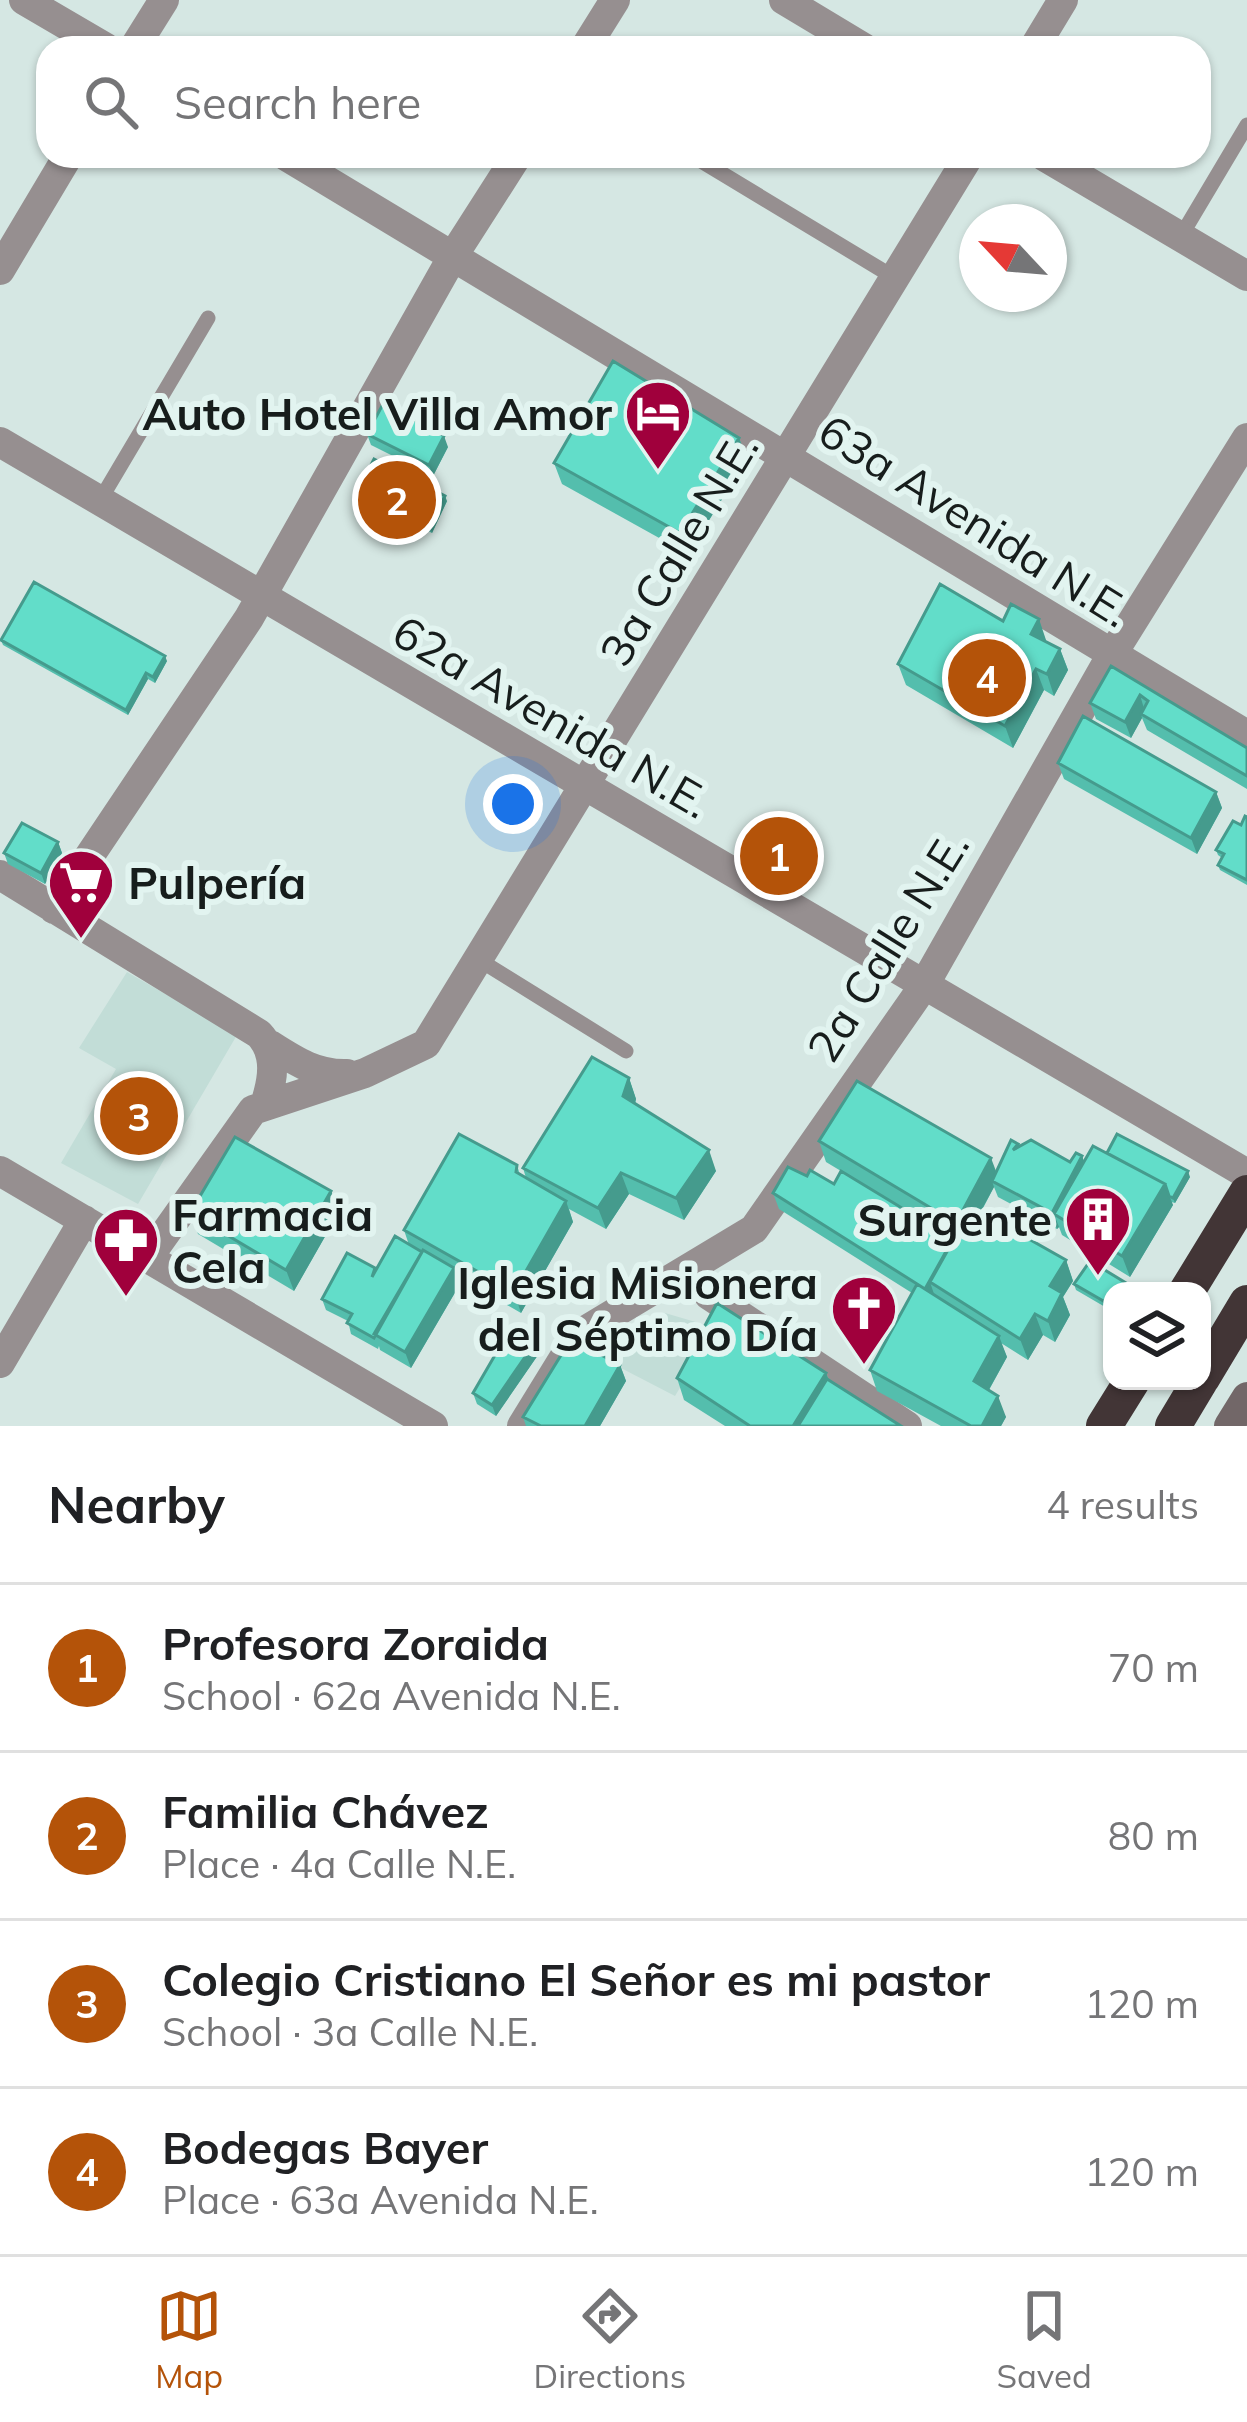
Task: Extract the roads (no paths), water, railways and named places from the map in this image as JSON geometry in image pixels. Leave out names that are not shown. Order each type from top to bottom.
[{"type":"highway","points":[[1193,1282],[1247,1193]]},
{"type":"highway","points":[[1211,1363],[1247,1303]]},
{"type":"highway","points":[[1104,1426],[1126,1390]]},
{"type":"highway","points":[[1173,1426],[1195,1390]]},
{"type":"street","points":[[24,0],[86,36]]},
{"type":"street","points":[[142,36],[164,0]]},
{"type":"street","points":[[592,36],[615,0]]},
{"type":"street","points":[[784,0],[843,36]]},
{"type":"street","points":[[1041,36],[1063,0]]},
{"type":"street","points":[[0,270],[61,168]]},
{"type":"street","name":"63a Avenida N.E.","points":[[306,168],[1247,736]]},
{"type":"street","points":[[54,908],[261,598],[453,256],[509,168]]},
{"type":"street","name":"3a Calle N.E.","points":[[149,1256],[242,1120],[265,1105],[365,1073],[426,1044],[481,962],[962,168]]},
{"type":"street","points":[[1064,168],[1247,275]]},
{"type":"street","name":"2a Calle N.E.","points":[[522,1426],[578,1335],[692,1271],[754,1228],[923,986],[1111,656],[1247,438]]},
{"type":"street","name":"62a Avenida N.E.","points":[[0,442],[923,986],[955,1017],[1100,1100],[1247,1174]]},
{"type":"street","points":[[0,875],[247,1024],[269,1045],[326,1075],[365,1073]]},
{"type":"street","points":[[265,1105],[272,1084],[269,1045]]},
{"type":"street","points":[[0,1171],[433,1426]]},
{"type":"street","points":[[0,1363],[85,1220]]},
{"type":"street","points":[[692,1271],[709,1295],[907,1426]]},
{"type":"street","points":[[1229,1426],[1247,1396]]},
{"type":"lane","points":[[1180,236],[1247,125]]},
{"type":"lane","points":[[713,168],[896,278]]},
{"type":"lane","points":[[99,502],[208,318]]},
{"type":"lane","points":[[481,962],[626,1051]]},
{"type":"place","name":"Auto Hotel Villa Amor","points":[[658,472]]},
{"type":"place","name":"Familia Chávez","points":[[397,500]]},
{"type":"place","name":"Bodegas Bayer","points":[[987,678]]},
{"type":"place","name":"Profesora Zoraida","points":[[779,856]]},
{"type":"place","name":"Pulpería","points":[[81,941]]},
{"type":"place","name":"Colegio Cristiano El Señor es mi pastor","points":[[139,1116]]},
{"type":"place","name":"Surgente","points":[[1098,1278]]},
{"type":"place","name":"Farmacia Cela","points":[[126,1299]]},
{"type":"place","name":"Iglesia Misionera del Séptimo Día","points":[[864,1367]]}]
